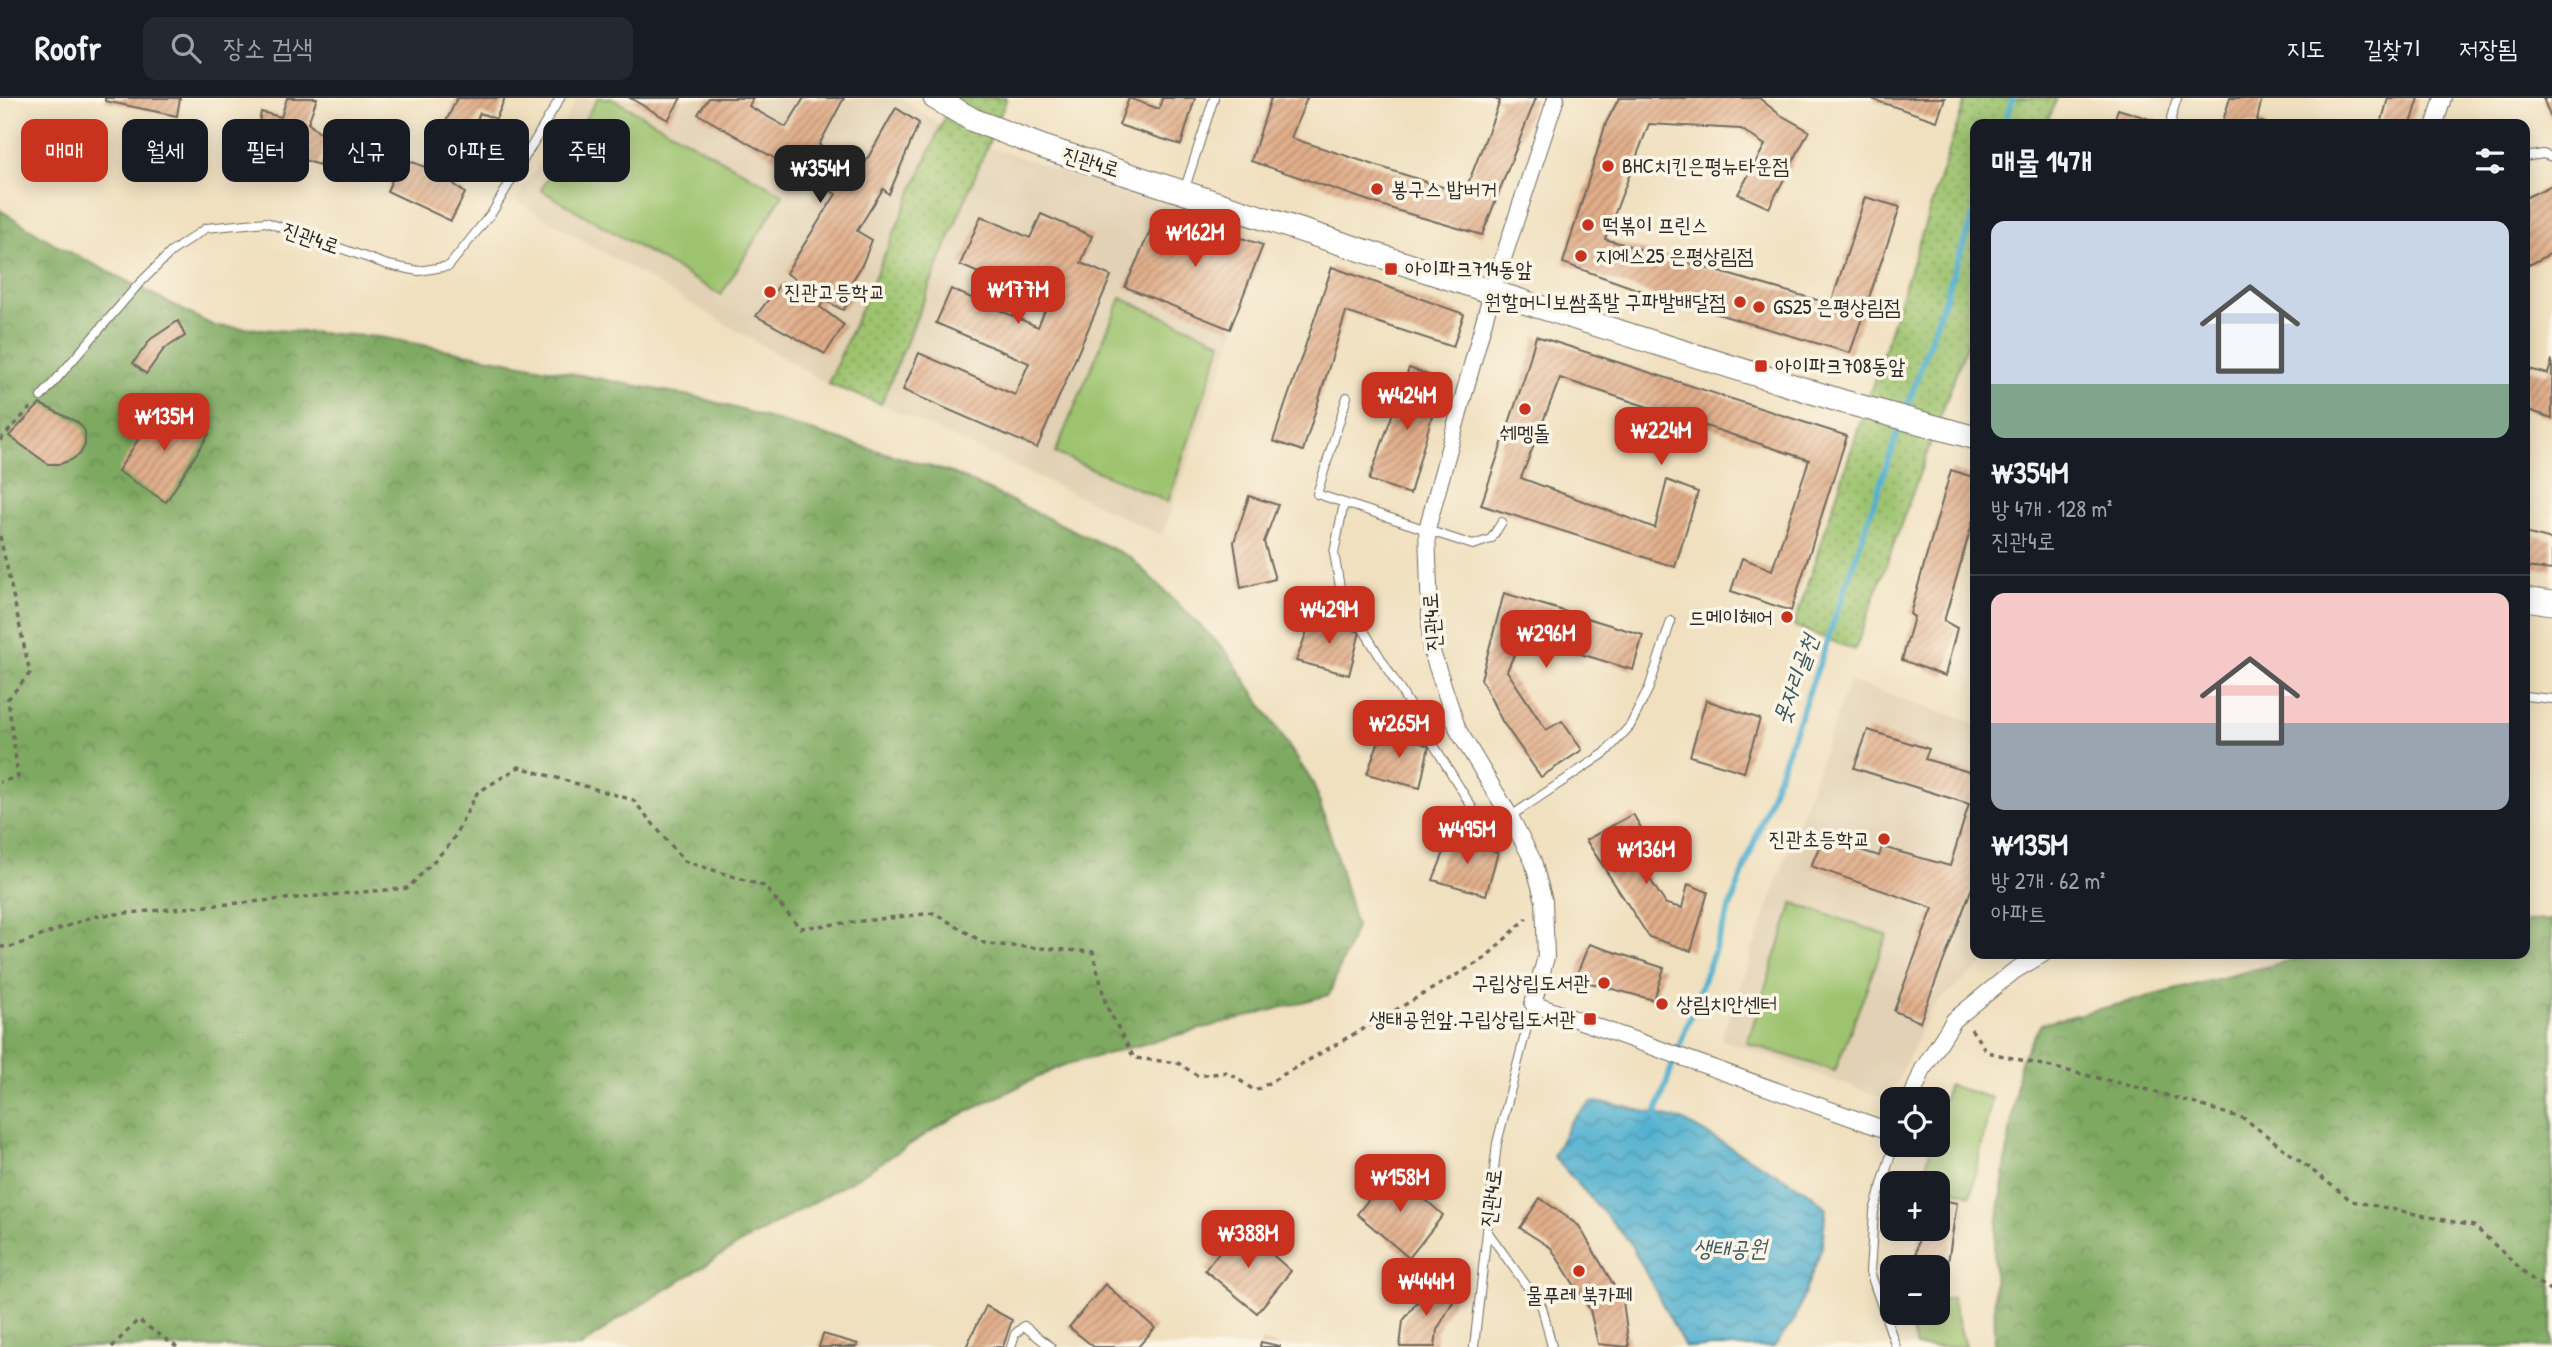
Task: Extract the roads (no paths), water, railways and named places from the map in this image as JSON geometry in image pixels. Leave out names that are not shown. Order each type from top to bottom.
[{"type":"street","name":"진관4로","points":[[935,98],[973,120],[1044,148],[1841,401],[1970,436]]},
{"type":"street","points":[[1492,292],[1556,98]]},
{"type":"street","points":[[2437,119],[2443,98]]},
{"type":"street","name":"진관4로","points":[[1492,292],[1427,529],[1432,649],[1458,730],[1534,861],[1544,901],[1546,957],[1533,1004]]},
{"type":"street","points":[[2530,600],[2552,603]]},
{"type":"street","points":[[1916,1087],[1923,1069],[1954,1020],[2014,971],[2034,959]]},
{"type":"street","points":[[1533,1004],[1880,1128]]},
{"type":"lane","name":"진관4로","points":[[41,397],[137,286],[171,252],[206,228],[266,222],[388,265],[419,271],[449,266],[493,211],[560,98]]},
{"type":"lane","points":[[1184,191],[1214,98]]},
{"type":"lane","points":[[2171,119],[2177,98]]},
{"type":"lane","points":[[2530,157],[2543,154],[2552,157]]},
{"type":"lane","points":[[1347,397],[1317,494],[1472,545],[1491,539],[1502,522]]},
{"type":"lane","points":[[1344,503],[1334,553],[1341,593],[1487,832],[1605,753],[1630,726],[1649,688],[1671,621]]},
{"type":"lane","points":[[2530,697],[2552,699]]},
{"type":"lane","name":"진관4로","points":[[1474,1347],[1497,1143],[1533,1004]]},
{"type":"lane","points":[[1890,1157],[1874,1212],[1870,1272],[1896,1347]]},
{"type":"lane","points":[[1487,1231],[1542,1307],[1552,1347]]},
{"type":"lane","points":[[1011,1347],[1015,1334],[1024,1326],[1051,1347]]},
{"type":"water","name":"생태공원","points":[[1591,1102],[1613,1104],[1682,1120],[1807,1191],[1826,1207],[1822,1247],[1795,1319],[1774,1347],[1685,1347],[1629,1241],[1553,1156],[1571,1121]]},
{"type":"waterway","name":"못자리골천","points":[[2006,119],[2013,98]]},
{"type":"waterway","name":"못자리골천","points":[[1905,413],[1970,225]]},
{"type":"waterway","name":"못자리골천","points":[[1659,1122],[1656,1114],[1676,1055],[1820,662],[1901,423]]},
{"type":"place","name":"BHC치킨은평뉴타운점","points":[[1608,166]]},
{"type":"place","name":"봉구스 밥버거","points":[[1377,189]]},
{"type":"place","name":"떡볶이 프린스","points":[[1588,225]]},
{"type":"place","name":"지에스25 은평상림점","points":[[1581,256]]},
{"type":"place","name":"아이파크714동앞","points":[[1391,269]]},
{"type":"place","name":"진관고등학교","points":[[770,292]]},
{"type":"place","name":"원할머니보쌈족발 구파발배달점","points":[[1740,302]]},
{"type":"place","name":"GS25 은평상림점","points":[[1759,307]]},
{"type":"place","name":"아이파크708동앞","points":[[1761,366]]},
{"type":"place","name":"쉐멩돌","points":[[1525,409]]},
{"type":"place","name":"드메이헤어","points":[[1787,617]]},
{"type":"place","name":"진관초등학교","points":[[1884,839]]},
{"type":"place","name":"구립상립도서관","points":[[1604,983]]},
{"type":"place","name":"상림치안센터","points":[[1662,1004]]},
{"type":"place","name":"생태공원앞.구립상립도서관","points":[[1590,1019]]},
{"type":"place","name":"물푸레 북카페","points":[[1579,1271]]}]
